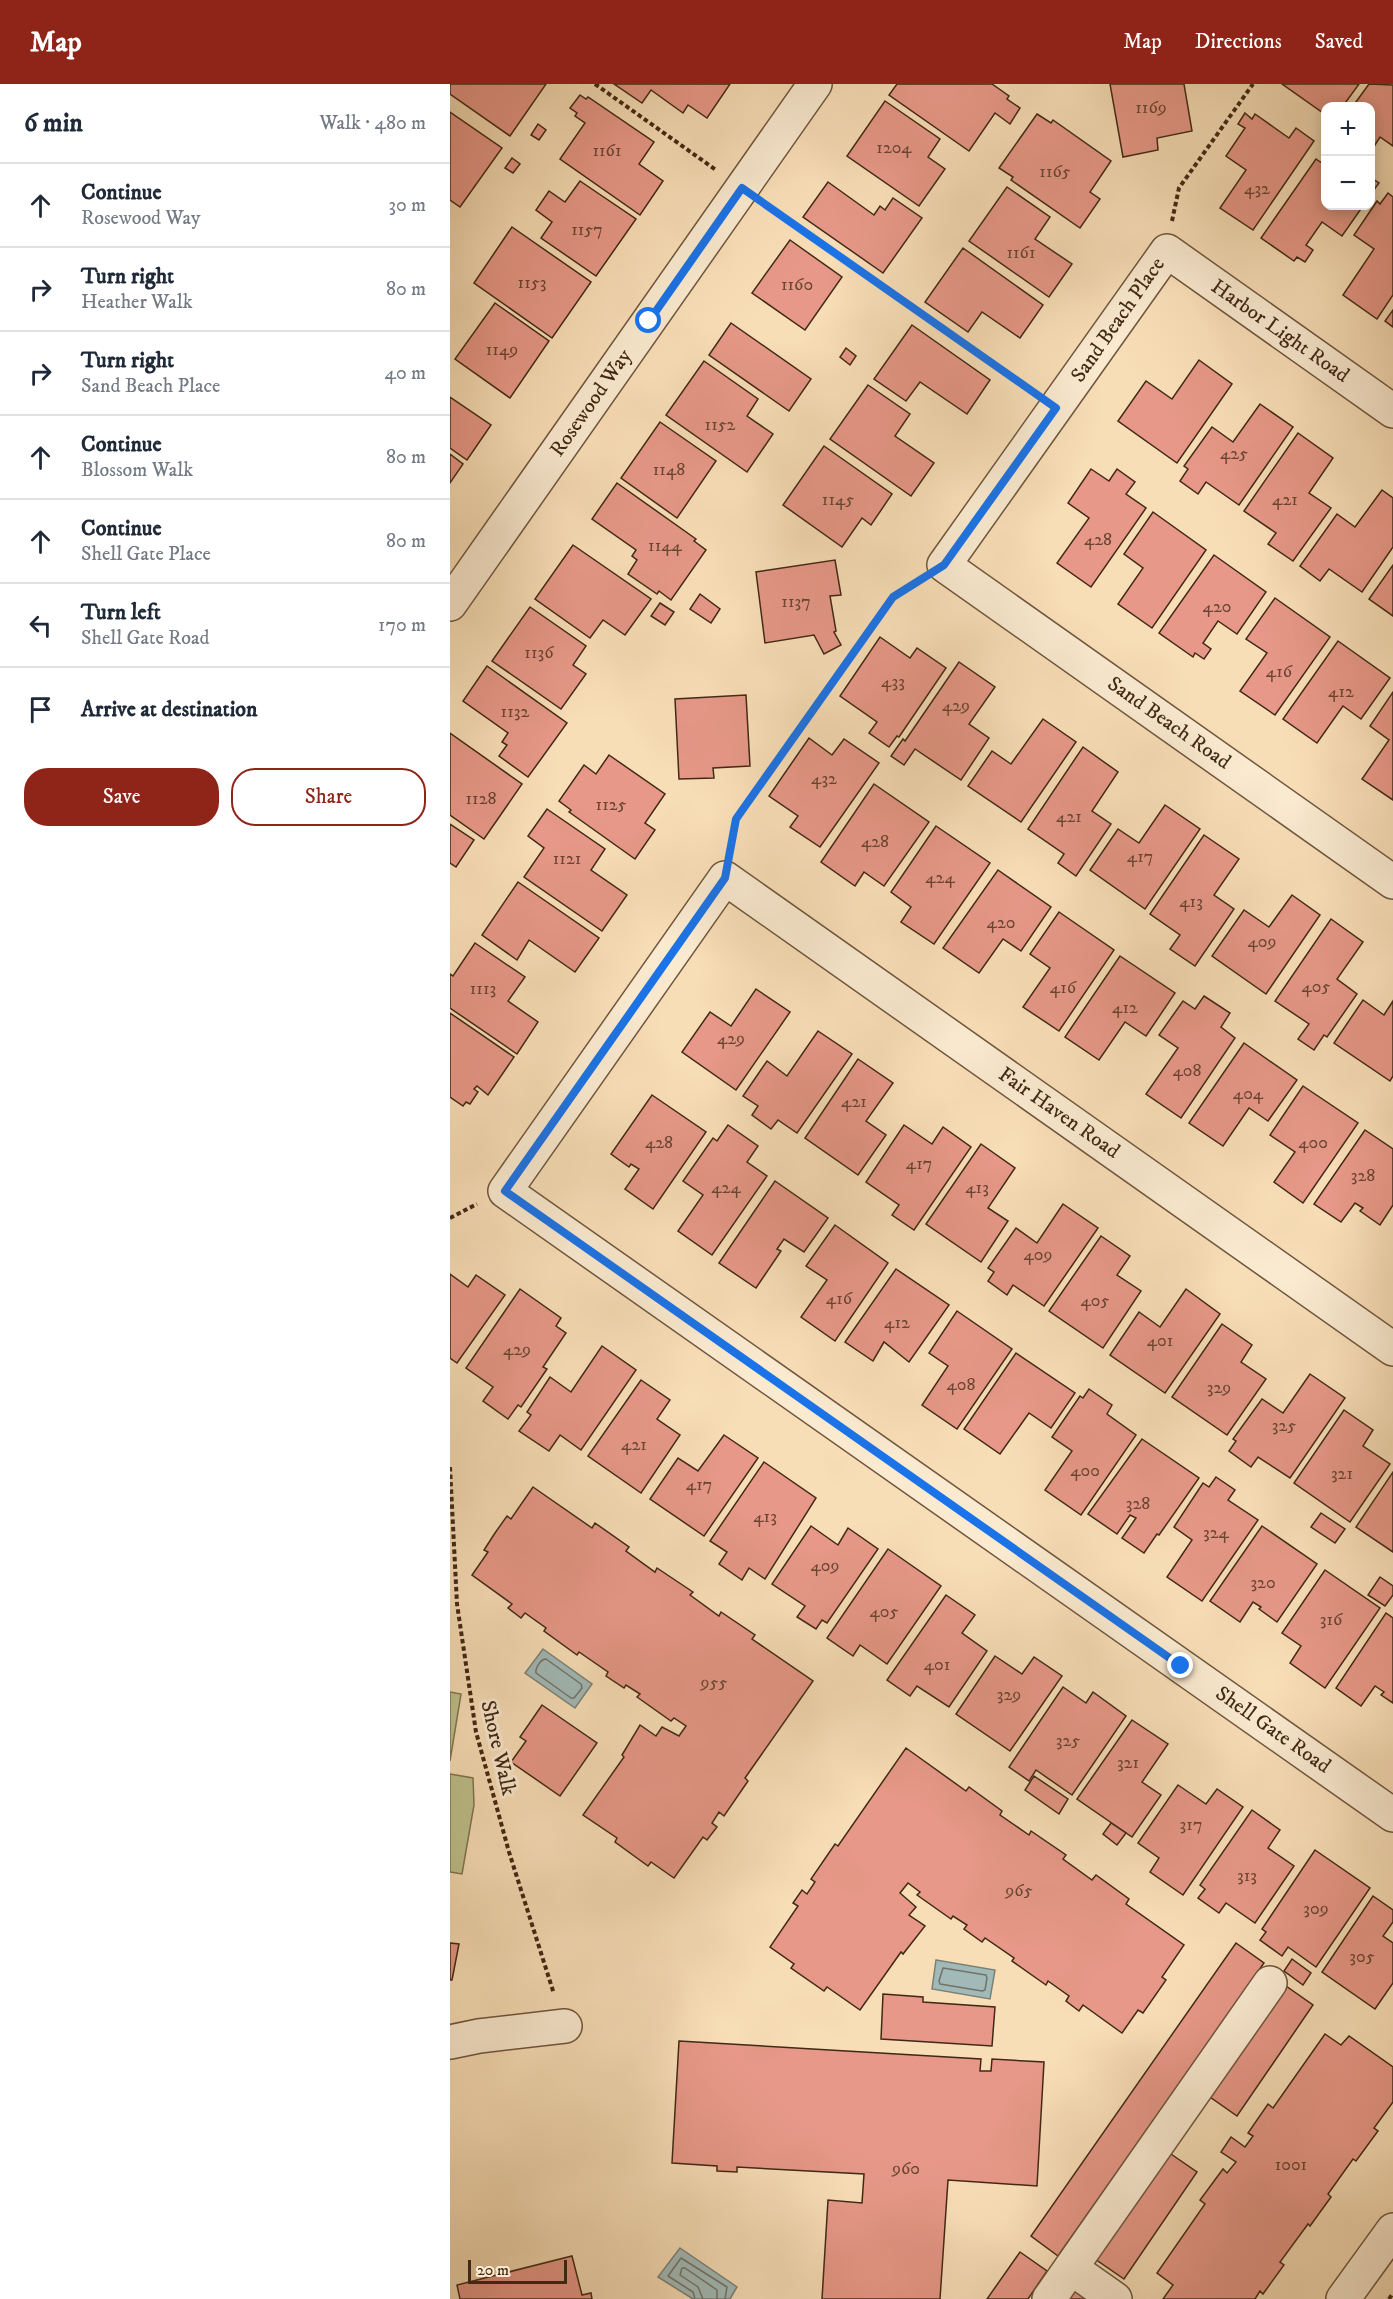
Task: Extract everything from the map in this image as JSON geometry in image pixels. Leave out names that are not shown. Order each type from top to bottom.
[{"type":"street","name":"Rosewood Way","points":[[450,604],[815,84]]},
{"type":"street","name":"Sand Beach Place","points":[[944,565],[1167,251]]},
{"type":"street","name":"Harbor Light Road","points":[[1167,251],[1393,411]]},
{"type":"street","name":"Sand Beach Road","points":[[944,565],[1393,882]]},
{"type":"street","name":"Shell Gate Road","points":[[725,878],[505,1191],[1393,1815]]},
{"type":"street","name":"Fair Haven Road","points":[[725,878],[1393,1348]]},
{"type":"street","points":[[1049,2299],[1270,1983]]},
{"type":"street","points":[[450,2042],[479,2036],[565,2026]]},
{"type":"street","points":[[1343,2299],[1393,2230]]},
{"type":"street","points":[[1071,2268],[1115,2299]]},
{"type":"path","points":[[595,84],[1056,408]]},
{"type":"path","points":[[1167,251],[1179,188],[1252,84]]},
{"type":"path","points":[[725,878],[736,819],[893,597],[944,565]]},
{"type":"path","name":"Shore Walk","points":[[450,1467],[457,1604],[476,1732],[509,1852],[565,2026]]},
{"type":"path","points":[[1389,2299],[1393,2293]]},
{"type":"green space","points":[[450,1692],[461,1694],[450,1761]]},
{"type":"green space","points":[[450,1774],[473,1778],[474,1805],[462,1874],[450,1872]]},
{"type":"water","points":[[543,1649],[592,1684],[575,1708],[525,1673]]},
{"type":"water","points":[[936,1960],[995,1970],[990,1999],[932,1989]]},
{"type":"water","points":[[680,2248],[737,2287],[730,2299],[693,2299],[658,2277]]},
{"type":"building","points":[[450,84],[546,84],[510,136],[450,94]]},
{"type":"building","points":[[614,84],[730,84],[707,118],[688,105],[683,113],[651,90],[642,103]]},
{"type":"building","points":[[897,84],[992,84],[1009,96],[1007,99],[1020,108],[1010,124],[995,113],[969,151],[889,95]]},
{"type":"building","points":[[1110,84],[1184,84],[1192,131],[1157,138],[1158,150],[1123,157]]},
{"type":"building","points":[[1282,84],[1359,84],[1346,102],[1321,102],[1321,111]]},
{"type":"building","points":[[1369,84],[1393,85],[1393,146],[1380,137],[1375,145],[1375,102],[1356,102]]},
{"type":"building","points":[[580,95],[586,99],[588,97],[654,142],[639,164],[663,181],[640,215],[560,159],[585,123],[575,116],[577,113],[570,108]]},
{"type":"building","points":[[885,101],[940,139],[928,157],[945,169],[919,206],[847,156]]},
{"type":"building","points":[[450,112],[502,148],[460,207],[450,200]]},
{"type":"building","points":[[1245,113],[1252,119],[1255,114],[1289,138],[1296,128],[1314,141],[1253,230],[1220,208],[1246,170],[1226,156],[1245,128],[1238,124]]},
{"type":"building","points":[[1037,114],[1051,123],[1053,120],[1111,161],[1090,192],[1100,199],[1080,228],[1011,180],[1013,177],[999,168]]},
{"type":"building","points":[[538,124],[546,130],[539,140],[531,135]]},
{"type":"building","points":[[512,158],[520,164],[513,173],[505,168]]},
{"type":"building","points":[[1316,159],[1321,162],[1321,210],[1360,210],[1342,236],[1322,222],[1306,245],[1313,250],[1305,262],[1297,257],[1294,261],[1261,238]]},
{"type":"building","points":[[580,181],[636,219],[596,276],[541,238],[552,222],[536,210],[549,191],[565,202]]},
{"type":"building","points":[[828,182],[874,215],[880,206],[885,210],[893,198],[922,218],[883,273],[803,217]]},
{"type":"building","points":[[1007,187],[1050,217],[1035,239],[1072,264],[1049,297],[969,241]]},
{"type":"building","points":[[1388,193],[1393,197],[1393,295],[1377,319],[1343,295],[1374,249],[1354,235],[1371,210],[1375,210],[1377,201],[1380,204]]},
{"type":"building","points":[[512,227],[591,282],[552,338],[474,283]]},
{"type":"building","points":[[790,240],[842,277],[805,330],[752,293]]},
{"type":"building","points":[[963,248],[1043,305],[1020,338],[982,312],[968,332],[925,302]]},
{"type":"building","points":[[495,303],[549,341],[510,398],[455,359]]},
{"type":"building","points":[[1393,310],[1393,327],[1385,321]]},
{"type":"building","points":[[731,323],[811,379],[789,411],[709,355]]},
{"type":"building","points":[[912,325],[990,380],[967,414],[920,382],[906,401],[874,379]]},
{"type":"building","points":[[846,348],[856,356],[850,365],[840,357]]},
{"type":"building","points":[[1199,360],[1232,384],[1177,463],[1118,421],[1146,381],[1172,399]]},
{"type":"building","points":[[704,361],[758,399],[747,416],[773,434],[747,472],[666,415]]},
{"type":"building","points":[[868,385],[910,414],[895,436],[934,463],[911,496],[830,439]]},
{"type":"building","points":[[450,397],[491,425],[467,460],[450,448]]},
{"type":"building","points":[[1260,404],[1293,427],[1239,505],[1206,482],[1198,494],[1180,481],[1188,469],[1184,466],[1212,427],[1233,442]]},
{"type":"building","points":[[660,422],[716,461],[677,518],[621,478]]},
{"type":"building","points":[[1298,433],[1333,458],[1309,493],[1331,508],[1293,561],[1268,544],[1276,533],[1244,511]]},
{"type":"building","points":[[824,446],[892,494],[871,525],[862,518],[842,547],[783,505]]},
{"type":"building","points":[[450,454],[463,464],[450,483]]},
{"type":"building","points":[[1091,469],[1109,481],[1117,469],[1135,482],[1126,494],[1146,508],[1091,587],[1057,563],[1089,518],[1068,503]]},
{"type":"building","points":[[617,483],[696,539],[694,541],[706,550],[671,600],[659,591],[657,594],[628,574],[637,560],[632,556],[636,550],[592,519]]},
{"type":"building","points":[[1382,490],[1393,498],[1393,547],[1362,592],[1329,569],[1320,581],[1300,566],[1337,514],[1355,527]]},
{"type":"building","points":[[1153,512],[1206,550],[1152,628],[1118,604],[1143,568],[1124,554]]},
{"type":"building","points":[[573,545],[651,599],[625,635],[603,620],[590,638],[535,599]]},
{"type":"building","points":[[1214,555],[1266,592],[1237,634],[1218,621],[1203,643],[1211,649],[1204,659],[1195,653],[1193,657],[1159,633]]},
{"type":"building","points":[[835,560],[841,595],[830,596],[836,631],[834,632],[841,645],[824,654],[814,635],[765,643],[756,572]]},
{"type":"building","points":[[1393,565],[1393,616],[1369,599]]},
{"type":"building","points":[[700,594],[720,609],[711,623],[690,609]]},
{"type":"building","points":[[1275,598],[1330,637],[1275,715],[1240,691],[1267,653],[1246,639]]},
{"type":"building","points":[[660,603],[674,612],[665,625],[651,616]]},
{"type":"building","points":[[530,607],[586,646],[573,665],[586,674],[561,709],[492,661]]},
{"type":"building","points":[[880,637],[910,658],[917,648],[946,668],[899,737],[897,736],[889,747],[869,733],[877,722],[840,696]]},
{"type":"building","points":[[1338,641],[1390,678],[1361,719],[1343,706],[1317,743],[1283,719]]},
{"type":"building","points":[[959,662],[995,687],[969,724],[989,738],[961,780],[915,749],[904,765],[891,756],[903,739],[905,741]]},
{"type":"building","points":[[487,666],[567,723],[528,777],[499,756],[507,745],[502,742],[508,733],[463,701]]},
{"type":"building","points":[[1393,692],[1393,800],[1362,779],[1389,740],[1370,726]]},
{"type":"building","points":[[746,695],[750,766],[713,768],[714,778],[679,779],[675,699]]},
{"type":"building","points":[[1043,719],[1076,742],[1021,822],[968,786],[992,751],[1011,764]]},
{"type":"building","points":[[450,733],[522,784],[484,839],[450,815]]},
{"type":"building","points":[[809,738],[832,755],[844,739],[879,763],[820,847],[790,827],[798,816],[769,796]]},
{"type":"building","points":[[1083,747],[1118,772],[1092,811],[1111,824],[1076,876],[1058,863],[1064,854],[1028,829]]},
{"type":"building","points":[[609,755],[665,794],[645,823],[655,830],[635,859],[569,812],[571,810],[559,801],[584,765],[596,774]]},
{"type":"building","points":[[874,784],[929,822],[884,886],[864,872],[855,886],[821,862]]},
{"type":"building","points":[[1165,805],[1200,829],[1145,909],[1090,870],[1118,829],[1139,843]]},
{"type":"building","points":[[547,809],[605,849],[591,870],[627,895],[602,931],[524,877],[544,848],[528,836]]},
{"type":"building","points":[[450,824],[474,840],[456,867],[450,863]]},
{"type":"building","points":[[936,826],[990,863],[934,944],[901,922],[911,907],[891,892]]},
{"type":"building","points":[[1204,835],[1239,859],[1214,895],[1234,909],[1195,966],[1170,949],[1180,935],[1150,914]]},
{"type":"building","points":[[998,870],[1051,907],[1021,951],[1003,939],[979,973],[943,948]]},
{"type":"building","points":[[518,882],[599,938],[575,972],[529,940],[517,960],[482,935]]},
{"type":"building","points":[[1292,895],[1320,915],[1266,994],[1212,956],[1244,910],[1269,927]]},
{"type":"building","points":[[1059,912],[1114,950],[1059,1031],[1023,1007],[1050,968],[1030,954]]},
{"type":"building","points":[[1331,919],[1363,942],[1337,979],[1357,994],[1327,1037],[1324,1035],[1314,1050],[1298,1039],[1309,1024],[1275,1001]]},
{"type":"building","points":[[475,943],[525,977],[508,1001],[538,1022],[517,1054],[450,1008],[450,974],[453,976]]},
{"type":"building","points":[[1120,956],[1175,993],[1146,1036],[1125,1022],[1099,1060],[1065,1037]]},
{"type":"building","points":[[756,989],[790,1012],[736,1090],[682,1052],[710,1012],[731,1026]]},
{"type":"building","points":[[1204,996],[1230,1013],[1221,1027],[1235,1038],[1181,1118],[1146,1094],[1178,1048],[1159,1035],[1183,1001],[1195,1009]]},
{"type":"building","points":[[1363,1000],[1384,1015],[1393,1001],[1393,1076],[1390,1081],[1334,1043]]},
{"type":"building","points":[[450,1013],[514,1057],[488,1095],[477,1086],[474,1089],[478,1092],[470,1104],[466,1102],[463,1106],[450,1097]]},
{"type":"building","points":[[818,1031],[852,1054],[797,1133],[778,1120],[771,1129],[752,1115],[758,1106],[743,1096],[767,1061],[787,1076]]},
{"type":"building","points":[[1244,1043],[1297,1080],[1268,1121],[1249,1108],[1223,1146],[1189,1123]]},
{"type":"building","points":[[858,1059],[893,1083],[866,1121],[886,1135],[858,1175],[805,1138]]},
{"type":"building","points":[[1303,1086],[1358,1123],[1303,1203],[1274,1182],[1295,1152],[1270,1135]]},
{"type":"building","points":[[652,1095],[706,1132],[653,1209],[625,1189],[639,1169],[631,1164],[629,1167],[611,1154]]},
{"type":"building","points":[[728,1125],[758,1146],[747,1162],[767,1176],[712,1255],[678,1231],[703,1195],[683,1181],[713,1138],[717,1141]]},
{"type":"building","points":[[904,1125],[932,1144],[943,1127],[971,1147],[914,1230],[892,1215],[899,1205],[866,1182]]},
{"type":"building","points":[[1365,1130],[1393,1149],[1393,1205],[1380,1225],[1360,1211],[1363,1208],[1355,1203],[1341,1222],[1314,1204]]},
{"type":"building","points":[[981,1144],[1015,1168],[988,1208],[1008,1221],[981,1262],[926,1224]]},
{"type":"building","points":[[775,1181],[828,1218],[804,1252],[784,1239],[777,1249],[781,1251],[756,1288],[719,1263]]},
{"type":"building","points":[[1063,1204],[1098,1228],[1044,1306],[1013,1285],[1007,1295],[988,1281],[994,1272],[988,1268],[1016,1228],[1037,1243]]},
{"type":"building","points":[[835,1225],[888,1263],[835,1341],[801,1317],[827,1280],[806,1266]]},
{"type":"building","points":[[1101,1236],[1130,1256],[1117,1275],[1141,1291],[1103,1348],[1049,1311]]},
{"type":"building","points":[[896,1269],[949,1305],[909,1362],[884,1342],[873,1361],[845,1342]]},
{"type":"building","points":[[450,1274],[468,1287],[476,1275],[505,1295],[457,1363],[450,1358]]},
{"type":"building","points":[[520,1289],[561,1318],[556,1326],[566,1333],[543,1367],[547,1369],[521,1407],[518,1405],[508,1419],[483,1401],[493,1387],[466,1368]]},
{"type":"building","points":[[1186,1289],[1220,1314],[1165,1393],[1110,1355],[1139,1312],[1160,1327]]},
{"type":"building","points":[[957,1311],[1012,1349],[957,1429],[922,1405],[948,1366],[929,1353]]},
{"type":"building","points":[[1222,1324],[1252,1345],[1241,1362],[1266,1379],[1227,1435],[1172,1397]]},
{"type":"building","points":[[602,1346],[636,1370],[581,1450],[560,1435],[549,1451],[519,1431],[531,1415],[527,1412],[550,1377],[571,1392]]},
{"type":"building","points":[[1016,1353],[1075,1393],[1051,1428],[1029,1413],[1000,1454],[964,1429]]},
{"type":"building","points":[[1310,1374],[1345,1398],[1290,1478],[1258,1457],[1251,1467],[1229,1451],[1236,1441],[1233,1439],[1262,1399],[1283,1413]]},
{"type":"building","points":[[641,1380],[670,1400],[657,1419],[680,1435],[641,1493],[588,1456]]},
{"type":"building","points":[[1089,1389],[1112,1405],[1107,1414],[1136,1435],[1081,1515],[1045,1490],[1072,1451],[1052,1437],[1080,1396],[1083,1398]]},
{"type":"building","points":[[1344,1410],[1373,1430],[1363,1446],[1390,1464],[1350,1522],[1294,1483]]},
{"type":"building","points":[[724,1435],[758,1458],[704,1536],[650,1499],[678,1458],[698,1471]]},
{"type":"building","points":[[1142,1439],[1199,1478],[1144,1553],[1122,1538],[1136,1518],[1130,1515],[1117,1534],[1088,1514]]},
{"type":"building","points":[[764,1462],[816,1498],[765,1579],[749,1568],[742,1580],[719,1564],[727,1552],[710,1541]]},
{"type":"building","points":[[1393,1472],[1393,1552],[1356,1527]]},
{"type":"building","points":[[1216,1477],[1235,1490],[1228,1500],[1258,1520],[1202,1601],[1167,1577],[1192,1540],[1174,1527],[1203,1483],[1209,1487]]},
{"type":"building","points":[[533,1487],[592,1528],[595,1523],[629,1547],[626,1551],[655,1572],[657,1568],[693,1592],[690,1595],[719,1616],[721,1612],[755,1635],[752,1639],[813,1681],[745,1778],[748,1781],[724,1816],[719,1812],[712,1823],[717,1827],[707,1840],[703,1837],[674,1878],[651,1862],[648,1866],[615,1842],[617,1838],[583,1815],[624,1757],[622,1755],[640,1725],[656,1736],[662,1727],[679,1736],[686,1726],[674,1718],[671,1721],[637,1697],[640,1694],[626,1685],[624,1688],[606,1676],[608,1672],[579,1652],[577,1655],[544,1631],[546,1628],[525,1613],[521,1618],[508,1608],[512,1604],[472,1575],[488,1552],[484,1550],[495,1533],[507,1516],[511,1519]]},
{"type":"building","points":[[1321,1513],[1345,1529],[1335,1543],[1311,1527]]},
{"type":"building","points":[[811,1526],[838,1545],[848,1528],[878,1549],[827,1623],[822,1620],[816,1629],[797,1617],[805,1606],[772,1584]]},
{"type":"building","points":[[1262,1526],[1317,1564],[1277,1622],[1253,1602],[1240,1622],[1210,1601]]},
{"type":"building","points":[[888,1549],[941,1586],[887,1664],[860,1645],[853,1656],[827,1638]]},
{"type":"building","points":[[1325,1570],[1380,1608],[1325,1688],[1290,1663],[1301,1646],[1282,1633]]},
{"type":"building","points":[[1380,1577],[1393,1586],[1393,1595],[1385,1606],[1368,1595]]},
{"type":"building","points":[[946,1595],[975,1615],[962,1633],[987,1651],[949,1707],[917,1686],[910,1696],[887,1680]]},
{"type":"building","points":[[1386,1613],[1393,1618],[1393,1703],[1381,1695],[1384,1692],[1375,1686],[1361,1706],[1336,1688]]},
{"type":"building","points":[[995,1656],[1022,1674],[1034,1657],[1062,1676],[1010,1751],[956,1714]]},
{"type":"building","points":[[1063,1687],[1086,1703],[1093,1692],[1126,1716],[1072,1795],[1036,1770],[1029,1781],[1009,1767]]},
{"type":"building","points":[[542,1705],[597,1743],[560,1796],[511,1762],[526,1741],[520,1737]]},
{"type":"building","points":[[1132,1720],[1168,1744],[1142,1782],[1161,1795],[1132,1837],[1077,1799]]},
{"type":"building","points":[[906,1748],[966,1791],[969,1787],[1002,1811],[1000,1815],[1029,1835],[1031,1831],[1066,1855],[1063,1859],[1092,1880],[1096,1875],[1129,1899],[1126,1904],[1184,1945],[1162,1977],[1166,1980],[1143,2013],[1138,2010],[1122,2033],[1083,2005],[1079,2011],[1066,2001],[1069,1996],[1048,1981],[1046,1985],[1012,1961],[1014,1958],[985,1938],[982,1942],[964,1929],[967,1925],[953,1916],[951,1919],[917,1895],[920,1892],[908,1883],[900,1893],[916,1907],[909,1915],[925,1926],[903,1954],[901,1952],[860,2010],[827,1987],[824,1991],[791,1968],[794,1964],[770,1947],[798,1906],[793,1903],[802,1890],[807,1894],[815,1882],[811,1879],[835,1844],[838,1846]]},
{"type":"building","points":[[1034,1776],[1068,1799],[1059,1814],[1025,1790]]},
{"type":"building","points":[[1178,1785],[1206,1804],[1217,1789],[1243,1807],[1183,1895],[1150,1872],[1159,1858],[1138,1843]]},
{"type":"building","points":[[1252,1810],[1280,1830],[1268,1848],[1294,1866],[1255,1923],[1226,1903],[1219,1913],[1198,1898],[1205,1889],[1200,1885]]},
{"type":"building","points":[[1111,1823],[1126,1833],[1117,1845],[1103,1834]]},
{"type":"building","points":[[1315,1850],[1370,1888],[1316,1967],[1288,1947],[1282,1956],[1260,1940],[1266,1932],[1262,1929]]},
{"type":"building","points":[[1373,1896],[1393,1910],[1393,1922],[1383,1936],[1393,1943],[1393,1983],[1375,2009],[1322,1972]]},
{"type":"building","points":[[450,1943],[459,1944],[452,1980],[450,1980]]},
{"type":"building","points":[[1236,1943],[1264,1963],[1058,2256],[1031,2236]]},
{"type":"building","points":[[1292,1959],[1311,1973],[1303,1985],[1284,1971]]},
{"type":"building","points":[[1286,1986],[1313,2005],[1237,2116],[1210,2097]]},
{"type":"building","points":[[883,1994],[923,1997],[923,2002],[995,2007],[992,2046],[881,2039]]},
{"type":"building","points":[[1325,2034],[1341,2045],[1349,2036],[1393,2067],[1393,2102],[1374,2128],[1378,2131],[1356,2161],[1353,2159],[1328,2194],[1331,2197],[1280,2262],[1284,2265],[1263,2294],[1260,2291],[1255,2299],[1163,2299],[1173,2285],[1157,2273],[1205,2204],[1200,2200],[1223,2169],[1227,2173],[1236,2162],[1221,2152],[1231,2137],[1245,2147],[1253,2136],[1248,2133],[1268,2104],[1273,2108]]},
{"type":"building","points":[[679,2041],[981,2059],[980,2071],[991,2071],[992,2059],[1044,2062],[1037,2186],[948,2180],[940,2299],[822,2299],[828,2200],[862,2203],[864,2174],[737,2167],[737,2172],[717,2171],[717,2166],[672,2163]]},
{"type":"building","points":[[1168,2152],[1197,2172],[1124,2279],[1095,2259]]},
{"type":"building","points":[[1020,2252],[1047,2271],[1028,2299],[987,2299]]},
{"type":"building","points":[[572,2256],[582,2295],[591,2293],[592,2299],[460,2299],[457,2285]]},
{"type":"building","points":[[1075,2284],[1097,2299],[1065,2299]]},
{"type":"route","points":[[649,321],[742,188],[1056,408],[944,565],[893,597],[736,819],[725,878],[505,1191],[1181,1666]]}]
